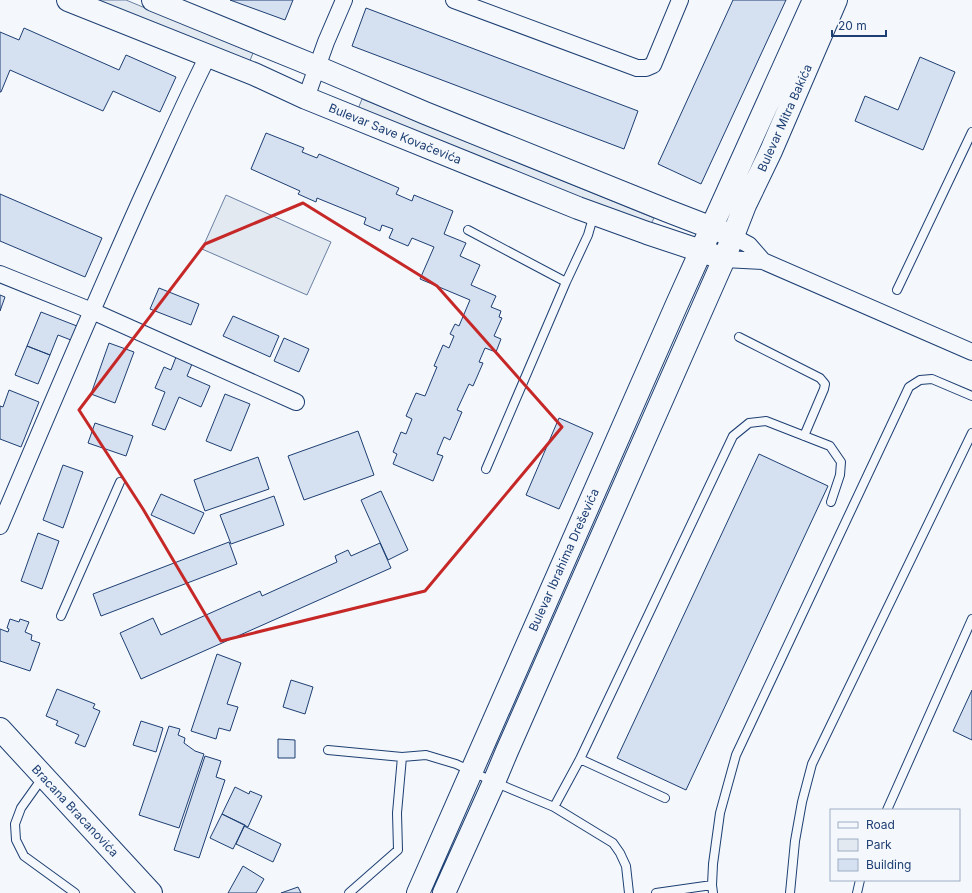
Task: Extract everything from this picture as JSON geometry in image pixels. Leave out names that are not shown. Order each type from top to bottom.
[{"type":"street","name":"Bulevar Save Kovačevića","points":[[68,0],[254,74],[306,98],[542,193],[647,233],[724,259]]},
{"type":"street","points":[[153,0],[425,113],[734,237],[749,245],[763,261]]},
{"type":"street","points":[[306,98],[326,42],[344,0]]},
{"type":"street","points":[[454,0],[636,68],[646,68],[653,65],[680,0]]},
{"type":"street","name":"Bulevar Mitra Bakića","points":[[711,228],[814,0]]},
{"type":"street","name":"Bulevar Mitra Bakića","points":[[734,237],[746,205],[782,127],[836,0]]},
{"type":"street","points":[[0,526],[92,311],[208,56]]},
{"type":"street","name":"Bulevar Ibrahima Dreševića","points":[[418,893],[711,228]]},
{"type":"street","name":"Bulevar Ibrahima Dreševića","points":[[444,893],[734,237]]},
{"type":"street","points":[[724,259],[763,261],[972,352]]},
{"type":"street","points":[[0,274],[92,311],[296,402]]},
{"type":"street","name":"Bracana Bracanovića","points":[[0,729],[151,893]]},
{"type":"lane","points":[[897,290],[972,132]]},
{"type":"lane","points":[[486,469],[566,282],[588,235],[594,213]]},
{"type":"lane","points":[[468,230],[566,282]]},
{"type":"lane","points":[[739,337],[820,378],[824,384],[824,389],[804,436]]},
{"type":"lane","points":[[656,893],[713,889],[713,864],[720,813],[736,755],[909,387],[920,380],[932,379],[972,396]]},
{"type":"lane","points":[[554,807],[580,759],[732,436],[749,423],[766,421],[830,446],[841,462],[840,475],[832,502]]},
{"type":"lane","points":[[790,893],[795,841],[802,802],[812,764],[972,433]]},
{"type":"lane","points":[[62,616],[120,482]]},
{"type":"lane","points":[[887,809],[972,619]]},
{"type":"lane","points":[[328,750],[402,757],[426,755],[456,764],[494,782],[554,807],[613,843],[626,866],[629,893]]},
{"type":"lane","points":[[349,893],[398,850],[397,813],[402,757]]},
{"type":"lane","points":[[580,759],[665,798]]},
{"type":"lane","points":[[43,776],[21,808],[15,824],[16,840],[24,856],[75,893]]},
{"type":"lane","points":[[857,893],[860,881]]},
{"type":"highlighted area","points":[[303,203],[437,286],[562,427],[425,591],[221,641],[143,509],[79,410],[205,244]]},
{"type":"green space","points":[[96,0],[126,0],[253,53],[249,63]]},
{"type":"green space","points":[[362,99],[654,218],[651,224],[593,206],[358,109]]},
{"type":"green space","points":[[226,195],[331,242],[307,295],[202,249]]},
{"type":"building","points":[[230,0],[293,0],[285,20]]},
{"type":"building","points":[[733,0],[786,0],[701,184],[658,164]]},
{"type":"building","points":[[366,8],[638,111],[624,149],[352,46]]},
{"type":"building","points":[[24,28],[119,70],[126,55],[176,77],[160,112],[113,91],[103,111],[10,70],[0,92],[0,32],[19,40]]},
{"type":"building","points":[[920,57],[955,72],[923,150],[855,121],[865,96],[898,110]]},
{"type":"building","points":[[266,133],[304,148],[302,152],[317,158],[319,154],[399,188],[396,194],[412,201],[414,195],[453,211],[444,234],[466,243],[460,256],[480,265],[471,285],[496,296],[491,307],[501,311],[499,317],[502,318],[494,336],[501,339],[496,352],[485,348],[479,362],[483,363],[473,386],[469,384],[457,410],[462,412],[450,440],[444,437],[437,454],[443,456],[433,481],[393,464],[397,454],[393,452],[401,432],[406,434],[412,419],[406,416],[416,393],[425,396],[437,367],[434,366],[443,345],[449,348],[454,336],[450,334],[455,324],[459,326],[470,300],[420,279],[434,247],[412,238],[408,246],[389,238],[393,229],[382,225],[380,231],[364,224],[366,218],[317,198],[316,202],[298,194],[300,191],[251,169]]},
{"type":"building","points":[[0,194],[102,238],[85,277],[0,241]]},
{"type":"building","points":[[159,288],[199,304],[191,325],[150,309]]},
{"type":"building","points":[[0,295],[5,297],[0,311]]},
{"type":"building","points":[[41,312],[82,328],[76,342],[58,335],[50,355],[27,346]]},
{"type":"building","points":[[233,316],[279,336],[270,357],[223,336]]},
{"type":"building","points":[[284,338],[309,349],[299,372],[274,361]]},
{"type":"building","points":[[109,343],[134,352],[115,403],[91,394]]},
{"type":"building","points":[[27,346],[50,355],[38,384],[15,375]]},
{"type":"building","points":[[176,357],[192,364],[187,376],[210,386],[201,407],[179,397],[165,430],[152,425],[165,392],[155,388],[164,367],[171,370]]},
{"type":"building","points":[[9,390],[39,402],[21,447],[0,439],[0,406],[3,407]]},
{"type":"building","points":[[225,394],[250,404],[231,451],[206,441]]},
{"type":"building","points":[[559,418],[593,433],[559,509],[526,495]]},
{"type":"building","points":[[95,423],[133,436],[126,456],[88,443]]},
{"type":"building","points":[[358,431],[374,475],[304,500],[288,456]]},
{"type":"building","points":[[759,454],[828,486],[686,790],[617,758]]},
{"type":"building","points":[[258,457],[269,489],[205,511],[194,480]]},
{"type":"building","points":[[63,465],[83,472],[63,528],[43,520]]},
{"type":"building","points":[[381,491],[408,550],[388,560],[361,500]]},
{"type":"building","points":[[161,494],[204,513],[194,534],[151,515]]},
{"type":"building","points":[[274,496],[284,525],[231,544],[220,515]]},
{"type":"building","points":[[38,533],[59,541],[42,589],[21,581]]},
{"type":"building","points":[[229,542],[237,564],[101,616],[93,594]]},
{"type":"building","points":[[380,543],[391,568],[141,679],[120,633],[153,618],[161,635],[260,591],[262,596],[337,562],[335,556],[348,550],[351,556]]},
{"type":"building","points":[[10,619],[19,622],[20,619],[29,622],[25,632],[32,635],[31,640],[40,643],[30,671],[0,661],[0,629],[8,632],[9,629],[7,628]]},
{"type":"building","points":[[217,654],[241,663],[227,704],[238,707],[230,731],[219,728],[216,739],[191,731]]},
{"type":"building","points":[[291,680],[313,687],[305,714],[283,707]]},
{"type":"building","points":[[57,689],[95,704],[93,708],[100,711],[85,747],[75,743],[79,735],[56,725],[58,721],[46,716]]},
{"type":"building","points":[[972,690],[972,740],[953,731]]},
{"type":"building","points":[[141,721],[163,728],[156,752],[133,745]]},
{"type":"building","points":[[169,726],[180,729],[178,735],[185,738],[184,743],[195,751],[204,754],[179,828],[139,815]]},
{"type":"building","points":[[278,739],[295,740],[295,758],[278,758]]},
{"type":"building","points":[[205,756],[221,761],[216,777],[225,780],[199,858],[174,850]]},
{"type":"building","points":[[235,787],[249,794],[250,791],[262,796],[248,827],[222,814]]},
{"type":"building","points":[[222,814],[245,825],[233,849],[210,838]]},
{"type":"building","points":[[244,826],[281,844],[273,862],[236,844]]},
{"type":"building","points":[[243,866],[264,879],[256,893],[228,893]]},
{"type":"building","points":[[298,887],[301,893],[281,893]]}]
